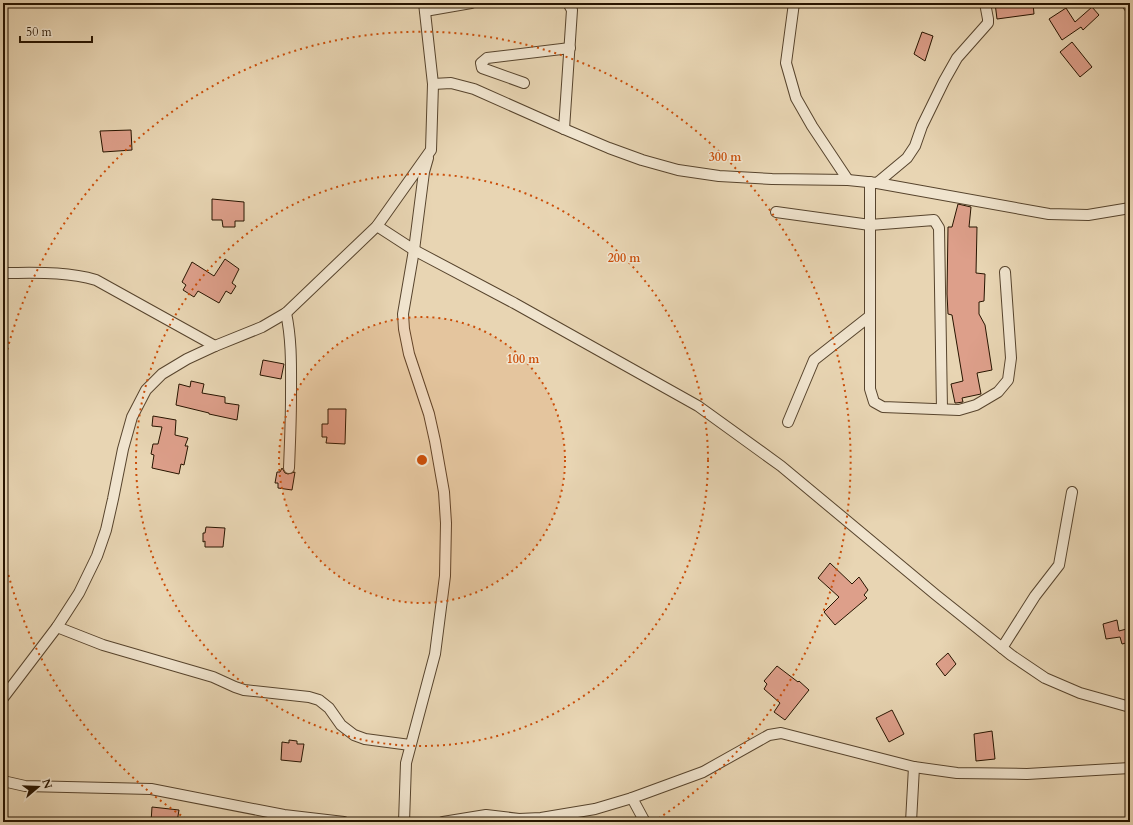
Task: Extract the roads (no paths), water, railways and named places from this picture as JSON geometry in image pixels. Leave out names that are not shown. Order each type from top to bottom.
[{"type":"street","points":[[404,822],[405,776],[410,745],[435,654],[445,576],[446,524],[444,492],[429,414],[409,354],[404,329],[403,314],[414,250],[424,172],[431,150],[433,84],[424,7],[472,3]]},
{"type":"street","points":[[564,129],[572,10],[568,3]]},
{"type":"street","points":[[794,3],[786,63],[796,98],[812,126],[848,180]]},
{"type":"street","points":[[985,3],[988,23],[957,58],[922,126],[915,146],[907,158],[874,183],[870,225],[870,389],[874,402],[883,407],[959,410],[976,405],[998,392],[1008,380],[1011,358],[1005,272]]},
{"type":"street","points":[[524,82],[482,68],[481,63],[487,58],[570,48]]},
{"type":"street","points":[[433,84],[451,84],[474,89],[564,129],[642,160],[678,170],[719,176],[848,180],[874,183],[1050,214],[1088,215],[1130,208]]},
{"type":"street","points":[[3,698],[57,627],[79,593],[97,556],[106,530],[123,449],[130,424],[146,390],[162,374],[187,359],[262,327],[286,313],[377,226],[431,150]]},
{"type":"street","points":[[776,212],[870,225],[934,220],[939,228],[942,409]]},
{"type":"street","points":[[377,226],[414,250],[514,303],[698,406],[781,466],[936,595],[1002,648],[1045,678],[1080,693],[1130,707]]},
{"type":"street","points":[[3,273],[70,275],[83,276],[96,280],[215,346]]},
{"type":"street","points":[[286,313],[290,332],[292,356],[289,468]]},
{"type":"street","points":[[788,422],[814,360],[870,316]]},
{"type":"street","points":[[1002,648],[1035,596],[1059,566],[1072,492]]},
{"type":"street","points":[[57,627],[103,646],[214,677],[244,690],[308,697],[319,700],[329,708],[341,725],[354,735],[366,739],[410,745]]},
{"type":"street","points":[[443,822],[486,815],[519,819],[541,818],[595,809],[632,798],[703,772],[769,735],[781,733],[914,767],[957,773],[1027,774],[1130,768]]},
{"type":"street","points":[[911,822],[914,767]]},
{"type":"street","points":[[3,781],[25,786],[151,790],[284,815],[344,822]]},
{"type":"street","points":[[632,798],[645,822]]}]
